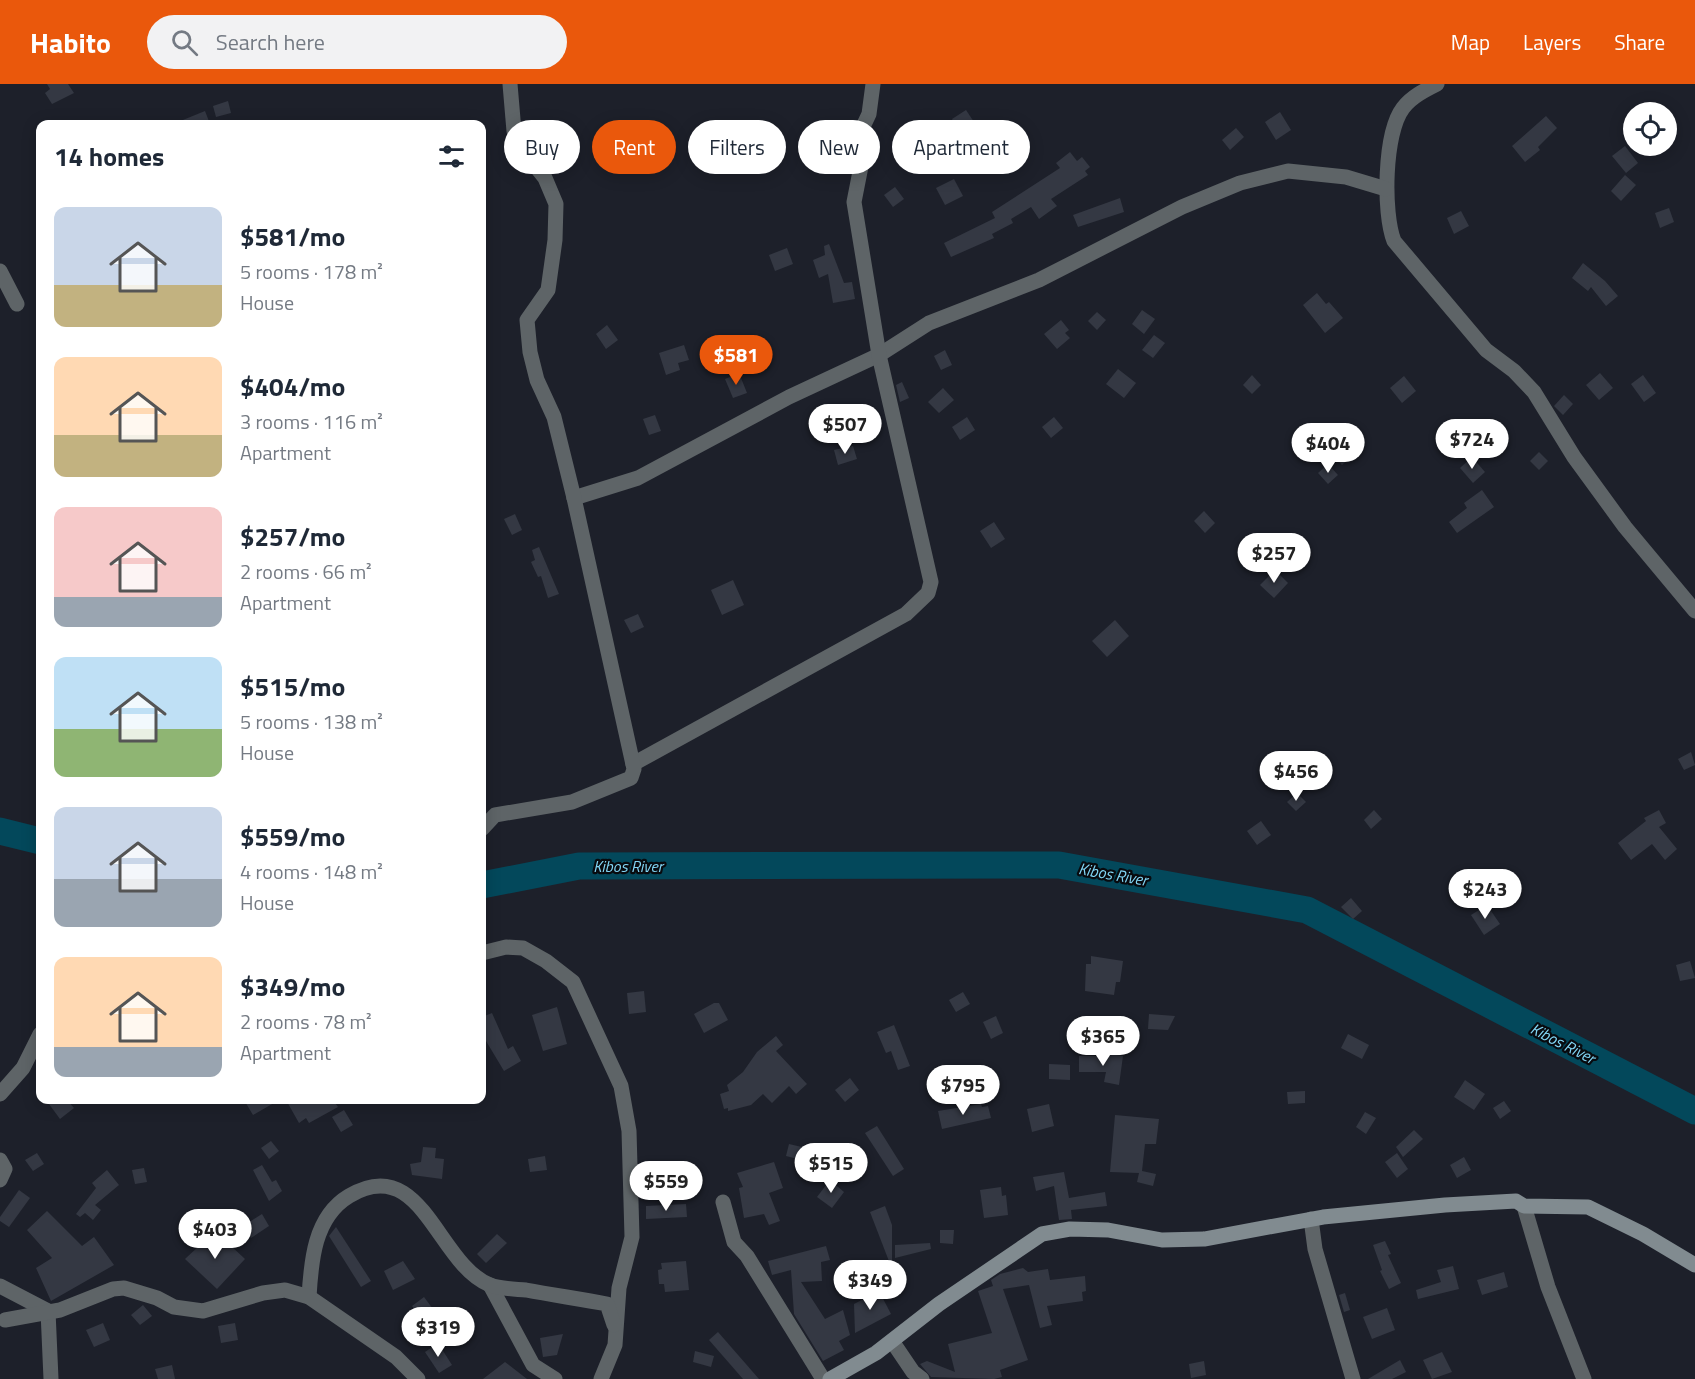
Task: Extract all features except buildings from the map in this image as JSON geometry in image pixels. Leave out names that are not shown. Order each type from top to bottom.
[{"type":"main road","points":[[830,1379],[892,1341],[939,1304],[1042,1234],[1071,1229],[1098,1230],[1162,1240],[1204,1239],[1311,1219],[1445,1205],[1516,1201],[1524,1206],[1588,1207],[1643,1233],[1695,1265]]},
{"type":"street","points":[[486,824],[495,814],[554,806],[598,794],[631,778],[633,764],[574,498],[554,417],[537,380],[528,335],[527,320],[548,290],[555,240],[556,204],[545,178],[526,154],[514,131],[510,84]]},
{"type":"street","points":[[633,764],[906,614],[928,593],[931,582],[879,355],[854,202],[865,146],[860,133],[869,114],[873,84]]},
{"type":"street","points":[[1437,84],[1423,91],[1402,109],[1393,134],[1386,189],[1388,226],[1394,241],[1486,350],[1514,371],[1534,392],[1580,466],[1625,527],[1695,611]]},
{"type":"street","points":[[574,498],[638,478],[789,397],[879,355],[929,322],[1040,280],[1182,207],[1240,183],[1288,171],[1346,177],[1386,189]]},
{"type":"street","points":[[0,271],[17,304]]},
{"type":"street","points":[[486,952],[506,947],[523,948],[546,961],[573,982],[621,1086],[629,1131],[632,1237],[619,1288],[617,1333],[601,1379]]},
{"type":"street","points":[[0,1094],[23,1068],[36,1042]]},
{"type":"street","points":[[0,1160],[5,1169],[0,1180]]},
{"type":"street","points":[[309,1297],[311,1257],[316,1237],[345,1197],[372,1186],[391,1187],[414,1200],[430,1217],[446,1246],[465,1269],[490,1285],[607,1304],[617,1333]]},
{"type":"street","points":[[723,1202],[734,1242],[747,1256],[824,1379]]},
{"type":"street","points":[[1524,1206],[1548,1287],[1584,1379]]},
{"type":"street","points":[[1311,1219],[1315,1249],[1353,1379]]},
{"type":"street","points":[[490,1285],[533,1365],[555,1379]]},
{"type":"street","points":[[0,1286],[48,1311]]},
{"type":"street","points":[[5,1320],[30,1317],[75,1305],[113,1288],[124,1288],[157,1298],[174,1307],[203,1311],[263,1293],[285,1290],[309,1297],[396,1357],[418,1379]]},
{"type":"street","points":[[48,1311],[51,1379]]},
{"type":"street","points":[[892,1341],[913,1372],[922,1379]]},
{"type":"waterway","name":"Kibos River","points":[[0,831],[36,840]]},
{"type":"waterway","name":"Kibos River","points":[[486,884],[579,866],[1059,865],[1307,910],[1695,1111]]}]
